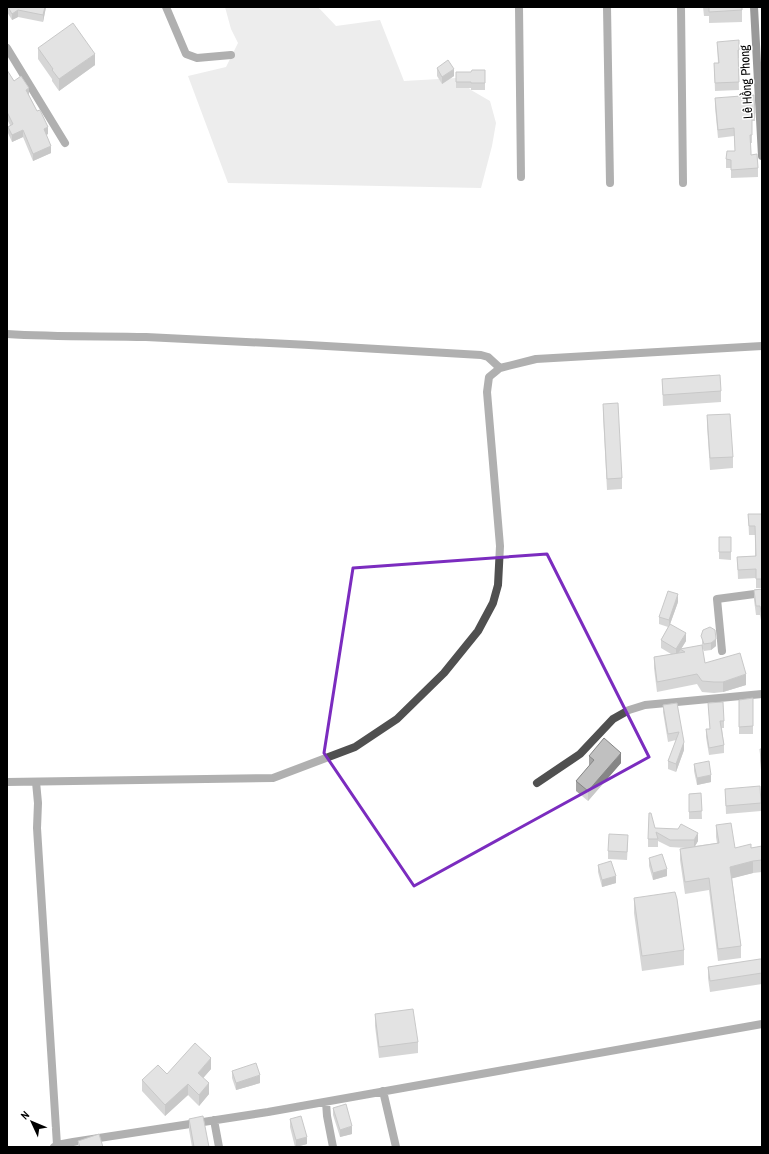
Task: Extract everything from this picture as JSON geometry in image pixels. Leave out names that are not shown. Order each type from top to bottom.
[{"type":"street","points":[[166,7],[186,54],[197,58],[231,55]]},
{"type":"street","points":[[519,7],[521,177]]},
{"type":"street","points":[[607,7],[610,183]]},
{"type":"street","points":[[681,7],[683,183]]},
{"type":"street","name":"Lê Hồng Phong","points":[[754,7],[762,156]]},
{"type":"street","points":[[7,48],[65,143]]},
{"type":"street","points":[[7,334],[236,341],[481,355],[488,357],[500,368]]},
{"type":"street","points":[[7,782],[273,778],[355,747],[397,719],[444,673],[478,631],[493,603],[498,585],[500,546],[487,392],[490,377],[500,368],[536,359],[762,346]]},
{"type":"street","points":[[722,651],[717,599],[762,593]]},
{"type":"street","points":[[537,783],[580,754],[613,719],[629,710],[646,705],[762,694]]},
{"type":"street","points":[[36,782],[38,803],[37,828],[56,1146],[326,1102],[762,1024]]},
{"type":"street","points":[[383,1091],[396,1147]]},
{"type":"street","points":[[326,1102],[327,1116],[334,1147]]},
{"type":"street","points":[[214,1120],[219,1147]]},
{"type":"highlighted area","points":[[547,554],[649,757],[414,886],[324,753],[353,568]]},
{"type":"shaded area","points":[[225,7],[318,7],[336,26],[380,20],[404,81],[456,78],[463,82],[471,90],[490,101],[496,123],[492,146],[481,188],[228,183],[188,76],[226,67],[238,43],[231,29]]},
{"type":"building","points":[[8,7],[45,7],[43,15],[18,10],[12,14]]},
{"type":"building","points":[[709,7],[742,7],[742,10],[709,12]]},
{"type":"building","points":[[73,23],[95,54],[59,79],[38,48]]},
{"type":"building","points":[[739,40],[739,82],[715,83],[714,63],[719,63],[717,42]]},
{"type":"building","points":[[448,60],[454,69],[442,77],[437,68]]},
{"type":"building","points":[[7,70],[14,81],[21,76],[29,88],[26,90],[37,111],[40,110],[48,127],[44,129],[51,146],[33,154],[23,130],[12,135],[8,127],[13,124],[7,112]]},
{"type":"building","points":[[472,70],[485,70],[485,83],[456,82],[456,72],[471,72]]},
{"type":"building","points":[[754,95],[755,113],[752,113],[752,135],[750,135],[751,155],[757,154],[758,168],[731,170],[731,160],[726,159],[727,151],[735,151],[734,128],[718,130],[715,98]]},
{"type":"building","points":[[720,375],[721,391],[663,395],[662,379]]},
{"type":"building","points":[[618,403],[622,478],[607,479],[603,404]]},
{"type":"building","points":[[730,414],[733,457],[710,458],[707,415]]},
{"type":"building","points":[[748,514],[762,514],[762,579],[756,579],[756,569],[738,570],[737,557],[756,556],[755,526],[749,526]]},
{"type":"building","points":[[719,537],[731,537],[731,552],[719,552]]},
{"type":"building","points":[[762,589],[762,616],[760,606],[756,606],[754,590]]},
{"type":"building","points":[[668,591],[678,594],[669,620],[659,617]]},
{"type":"building","points":[[670,624],[686,633],[676,649],[661,640]]},
{"type":"building","points":[[710,627],[715,630],[716,639],[711,643],[704,644],[701,636],[703,630]]},
{"type":"building","points":[[702,645],[705,663],[740,653],[746,674],[723,682],[702,681],[697,674],[657,682],[654,657],[685,652],[680,649]]},
{"type":"building","points":[[753,698],[753,726],[739,727],[739,700]]},
{"type":"building","points":[[723,702],[724,721],[720,721],[724,745],[709,748],[706,729],[710,729],[708,703]]},
{"type":"building","points":[[677,703],[684,742],[676,764],[668,761],[679,732],[668,734],[663,705]]},
{"type":"building","points":[[604,738],[621,753],[588,791],[576,781],[594,760],[589,756]]},
{"type":"building","points":[[760,749],[762,749],[762,769]]},
{"type":"building","points":[[709,761],[711,775],[697,778],[694,764]]},
{"type":"building","points":[[760,786],[761,803],[726,806],[725,789]]},
{"type":"building","points":[[701,793],[702,811],[689,812],[689,794]]},
{"type":"building","points":[[649,813],[651,813],[655,828],[678,829],[681,824],[698,833],[694,840],[670,840],[656,832],[658,839],[648,839]]},
{"type":"building","points":[[731,823],[735,848],[751,844],[751,848],[762,846],[762,860],[730,867],[741,946],[718,949],[709,878],[685,882],[680,849],[719,843],[716,825]]},
{"type":"building","points":[[609,834],[628,835],[627,852],[608,851]]},
{"type":"building","points":[[662,854],[667,869],[653,873],[649,858]]},
{"type":"building","points":[[611,861],[616,876],[602,880],[598,865]]},
{"type":"building","points":[[675,892],[684,950],[642,956],[634,898]]},
{"type":"building","points":[[762,959],[762,973],[710,981],[708,967]]},
{"type":"building","points":[[413,1009],[418,1042],[379,1047],[375,1014]]},
{"type":"building","points":[[195,1043],[211,1058],[198,1073],[209,1083],[199,1095],[188,1084],[165,1105],[142,1080],[158,1065],[167,1074]]},
{"type":"building","points":[[256,1063],[260,1075],[236,1083],[232,1071]]},
{"type":"building","points":[[346,1104],[352,1126],[340,1130],[333,1108]]},
{"type":"building","points":[[203,1116],[209,1147],[194,1147],[189,1119]]},
{"type":"building","points":[[301,1116],[307,1137],[296,1140],[290,1119]]},
{"type":"building","points":[[99,1134],[103,1147],[80,1147],[78,1141]]}]
